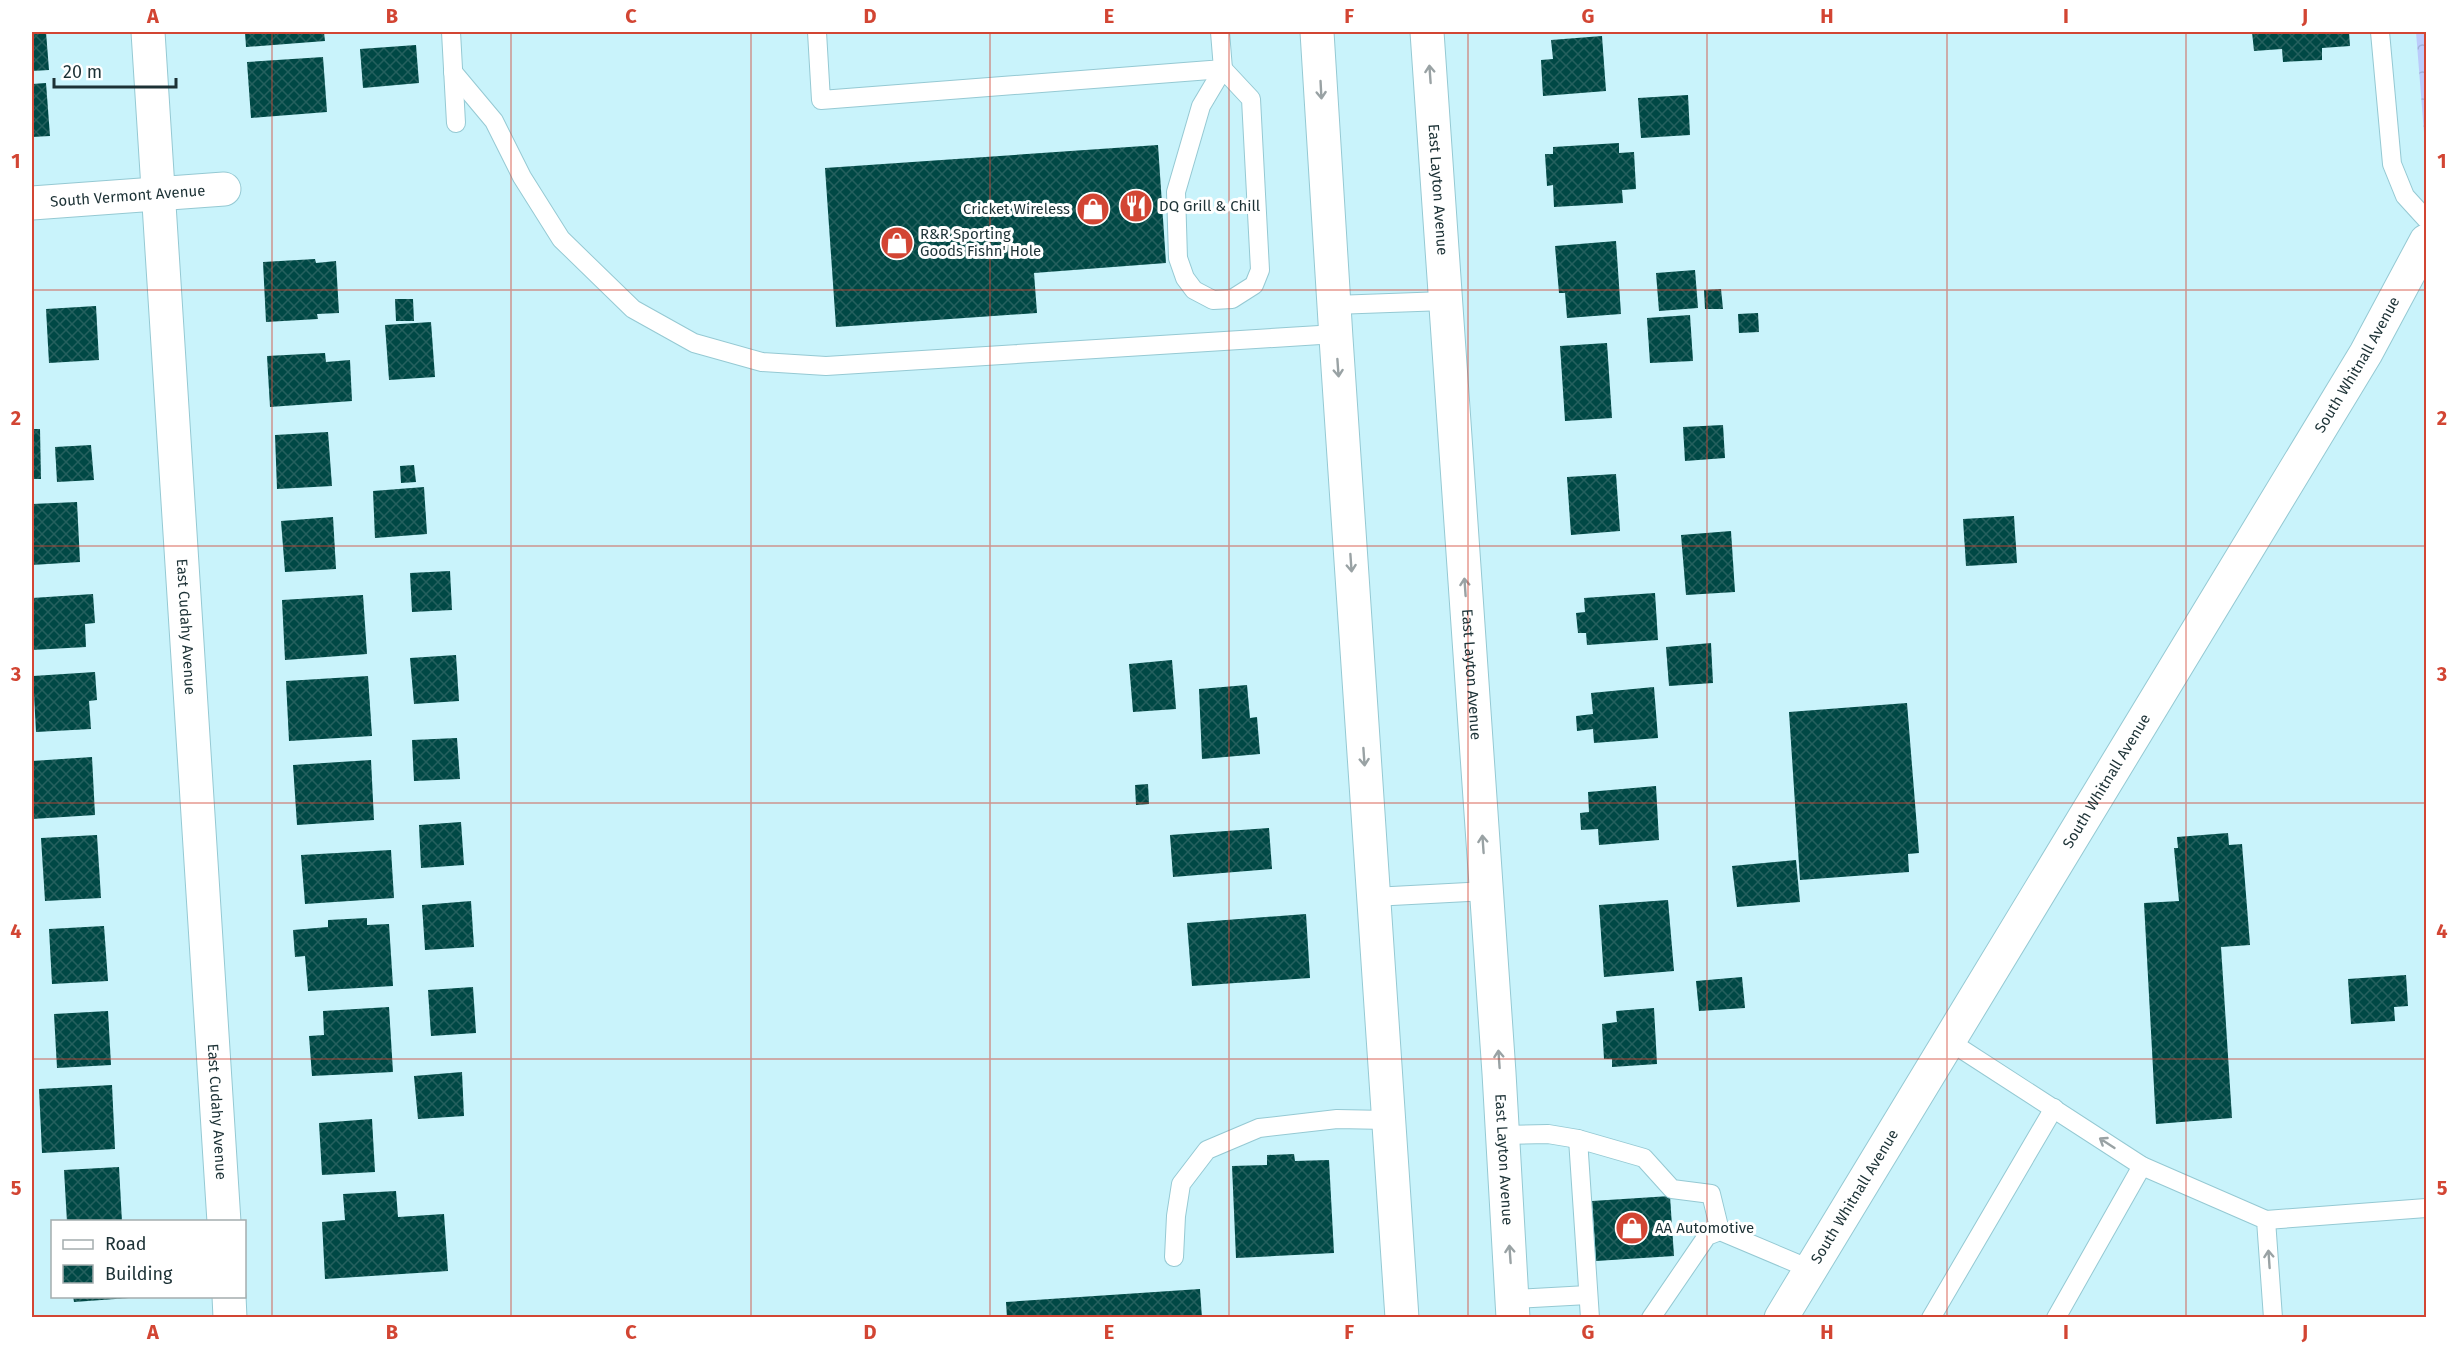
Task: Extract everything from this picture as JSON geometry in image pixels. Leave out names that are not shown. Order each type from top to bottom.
[{"type":"street","name":"East Cudahy Avenue","points":[[148,32],[224,1220]]},
{"type":"street","points":[[1317,32],[1387,1120],[1402,1317]]},
{"type":"street","name":"East Layton Avenue","points":[[1427,32],[1487,891],[1513,1308]]},
{"type":"street","name":"South Vermont Avenue","points":[[32,202],[224,189]]},
{"type":"street","name":"South Whitnall Avenue","points":[[1780,1317],[2360,363],[2427,241]]},
{"type":"street","points":[[229,1298],[230,1317]]},
{"type":"lane","points":[[451,32],[456,123]]},
{"type":"lane","points":[[817,32],[821,100],[1223,69]]},
{"type":"lane","points":[[1220,32],[1223,69],[1201,106],[1176,192],[1178,258],[1185,278],[1194,290],[1213,300],[1232,299],[1254,285],[1260,270],[1251,99],[1223,69]]},
{"type":"lane","points":[[2380,32],[2392,164],[2405,196],[2427,219]]},
{"type":"lane","points":[[453,72],[494,121],[522,177],[561,239],[633,309],[694,343],[762,362],[826,366],[1335,320],[1445,301]]},
{"type":"lane","points":[[1373,897],[1487,891]]},
{"type":"lane","points":[[1949,1041],[2142,1166],[2266,1220],[2427,1208]]},
{"type":"lane","points":[[1931,1317],[2054,1108]]},
{"type":"lane","points":[[1174,1257],[1176,1216],[1181,1184],[1207,1150],[1259,1128],[1337,1119],[1387,1120]]},
{"type":"lane","points":[[1502,1135],[1548,1134],[1578,1139],[1644,1158],[1672,1189],[1711,1194],[1720,1231]]},
{"type":"lane","points":[[1578,1139],[1590,1317]]},
{"type":"lane","points":[[2056,1317],[2142,1166]]},
{"type":"lane","points":[[2266,1220],[2273,1317]]},
{"type":"lane","points":[[1651,1317],[1707,1236],[1720,1231],[1810,1269]]},
{"type":"lane","points":[[1513,1308],[1588,1295]]},
{"type":"green space","points":[[2416,32],[2426,32],[2426,158]]},
{"type":"building","points":[[32,32],[46,32],[49,70],[32,71]]},
{"type":"building","points":[[245,32],[324,32],[325,41],[246,47]]},
{"type":"building","points":[[2252,32],[2349,32],[2350,46],[2322,48],[2322,60],[2283,62],[2282,49],[2254,51]]},
{"type":"building","points":[[1602,36],[1606,91],[1543,96],[1541,60],[1553,59],[1551,40]]},
{"type":"building","points":[[416,45],[419,83],[363,88],[360,49]]},
{"type":"building","points":[[323,57],[327,112],[251,118],[247,62]]},
{"type":"building","points":[[46,83],[50,136],[32,137],[32,84]]},
{"type":"building","points":[[1688,95],[1690,135],[1641,138],[1638,98]]},
{"type":"building","points":[[1619,143],[1619,153],[1634,152],[1636,189],[1622,190],[1623,203],[1554,207],[1553,185],[1547,186],[1545,154],[1553,154],[1553,147]]},
{"type":"building","points":[[1158,145],[1166,263],[1034,273],[1037,313],[836,327],[825,168]]},
{"type":"building","points":[[1616,241],[1621,314],[1567,318],[1565,293],[1559,293],[1555,246]]},
{"type":"building","points":[[315,259],[316,263],[336,261],[339,313],[317,314],[318,319],[266,322],[263,262]]},
{"type":"building","points":[[1695,270],[1698,308],[1659,311],[1656,273]]},
{"type":"building","points":[[1721,289],[1723,309],[1705,309],[1704,290]]},
{"type":"building","points":[[395,299],[413,299],[414,321],[396,321]]},
{"type":"building","points":[[96,306],[99,360],[49,363],[46,309]]},
{"type":"building","points":[[1758,313],[1759,332],[1739,333],[1738,314]]},
{"type":"building","points":[[1690,315],[1693,361],[1650,363],[1647,318]]},
{"type":"building","points":[[431,322],[435,377],[389,380],[385,325]]},
{"type":"building","points":[[1607,343],[1612,418],[1565,421],[1560,346]]},
{"type":"building","points":[[325,353],[326,362],[350,360],[352,401],[270,407],[267,356]]},
{"type":"building","points":[[1723,425],[1725,458],[1685,461],[1683,427]]},
{"type":"building","points":[[32,429],[40,429],[41,479],[32,479]]},
{"type":"building","points":[[328,432],[332,486],[277,489],[275,435]]},
{"type":"building","points":[[91,445],[94,480],[57,482],[55,447]]},
{"type":"building","points":[[414,465],[416,482],[401,483],[400,466]]},
{"type":"building","points":[[1616,474],[1620,531],[1571,535],[1567,477]]},
{"type":"building","points":[[424,487],[427,534],[375,538],[373,491]]},
{"type":"building","points":[[77,502],[80,562],[32,565],[32,504]]},
{"type":"building","points":[[2014,516],[2017,563],[1966,566],[1963,519]]},
{"type":"building","points":[[333,517],[336,569],[285,572],[281,521]]},
{"type":"building","points":[[1731,531],[1735,592],[1686,595],[1681,535]]},
{"type":"building","points":[[450,571],[452,610],[412,612],[410,573]]},
{"type":"building","points":[[1655,593],[1658,640],[1587,645],[1586,633],[1578,633],[1576,613],[1585,612],[1584,598]]},
{"type":"building","points":[[93,594],[95,623],[85,624],[86,647],[32,650],[32,598]]},
{"type":"building","points":[[363,595],[367,654],[285,660],[282,600]]},
{"type":"building","points":[[1711,643],[1713,683],[1669,686],[1666,647]]},
{"type":"building","points":[[456,655],[459,701],[414,704],[410,658]]},
{"type":"building","points":[[1172,660],[1176,709],[1133,712],[1129,664]]},
{"type":"building","points":[[95,672],[97,700],[89,701],[91,729],[36,732],[33,676]]},
{"type":"building","points":[[368,676],[372,736],[289,741],[286,681]]},
{"type":"building","points":[[1247,685],[1250,718],[1257,717],[1260,754],[1202,759],[1199,689]]},
{"type":"building","points":[[1654,687],[1658,738],[1594,743],[1593,729],[1577,731],[1576,716],[1593,714],[1591,693]]},
{"type":"building","points":[[1907,703],[1919,853],[1908,854],[1909,872],[1800,880],[1789,712]]},
{"type":"building","points":[[457,738],[460,779],[414,781],[412,740]]},
{"type":"building","points":[[92,757],[95,815],[32,819],[32,761]]},
{"type":"building","points":[[371,760],[374,820],[297,825],[293,765]]},
{"type":"building","points":[[1148,784],[1149,804],[1136,805],[1135,785]]},
{"type":"building","points":[[1656,786],[1659,840],[1599,845],[1598,829],[1581,830],[1580,813],[1589,812],[1588,792]]},
{"type":"building","points":[[461,822],[464,865],[421,868],[419,825]]},
{"type":"building","points":[[1269,828],[1272,869],[1173,877],[1170,835]]},
{"type":"building","points":[[2228,833],[2229,845],[2242,844],[2250,945],[2221,947],[2232,1118],[2156,1124],[2144,903],[2179,901],[2174,848],[2178,848],[2177,837]]},
{"type":"building","points":[[97,835],[101,898],[45,901],[41,838]]},
{"type":"building","points":[[391,850],[394,898],[305,904],[301,855]]},
{"type":"building","points":[[1796,860],[1800,902],[1737,907],[1732,866]]},
{"type":"building","points":[[1668,900],[1674,971],[1604,977],[1599,905]]},
{"type":"building","points":[[471,901],[474,947],[425,950],[422,905]]},
{"type":"building","points":[[1306,914],[1310,978],[1192,986],[1187,923]]},
{"type":"building","points":[[367,918],[367,925],[389,924],[393,986],[308,991],[305,956],[295,957],[293,930],[328,927],[328,920]]},
{"type":"building","points":[[104,926],[108,981],[52,984],[49,929]]},
{"type":"building","points":[[2406,975],[2408,1006],[2394,1007],[2395,1021],[2351,1024],[2348,979]]},
{"type":"building","points":[[1742,977],[1745,1008],[1699,1011],[1696,981]]},
{"type":"building","points":[[473,987],[476,1033],[431,1036],[428,990]]},
{"type":"building","points":[[389,1007],[393,1072],[312,1076],[309,1036],[324,1035],[323,1011]]},
{"type":"building","points":[[1654,1008],[1657,1064],[1612,1067],[1612,1059],[1604,1059],[1602,1024],[1617,1022],[1616,1011]]},
{"type":"building","points":[[108,1011],[111,1065],[57,1068],[54,1014]]},
{"type":"building","points":[[462,1072],[464,1116],[418,1119],[414,1076]]},
{"type":"building","points":[[112,1085],[115,1149],[42,1153],[39,1089]]},
{"type":"building","points":[[372,1119],[375,1172],[322,1175],[319,1123]]},
{"type":"building","points":[[1294,1154],[1295,1161],[1329,1160],[1334,1253],[1236,1258],[1232,1166],[1267,1165],[1267,1155]]},
{"type":"building","points":[[119,1167],[122,1220],[67,1220],[64,1170]]},
{"type":"building","points":[[396,1191],[398,1217],[444,1214],[448,1271],[325,1279],[322,1222],[345,1220],[343,1194]]},
{"type":"building","points":[[1670,1196],[1674,1256],[1596,1261],[1592,1201]]},
{"type":"building","points":[[1200,1289],[1202,1318],[1007,1318],[1006,1302]]},
{"type":"building","points":[[73,1298],[129,1298],[74,1302]]},
{"type":"place","name":"DQ Grill & Chill","points":[[1136,206]]},
{"type":"place","name":"Cricket Wireless","points":[[1093,209]]},
{"type":"place","name":"R&R Sporting Goods Fishn' Hole","points":[[897,243]]},
{"type":"place","name":"AA Automotive","points":[[1632,1228]]}]
